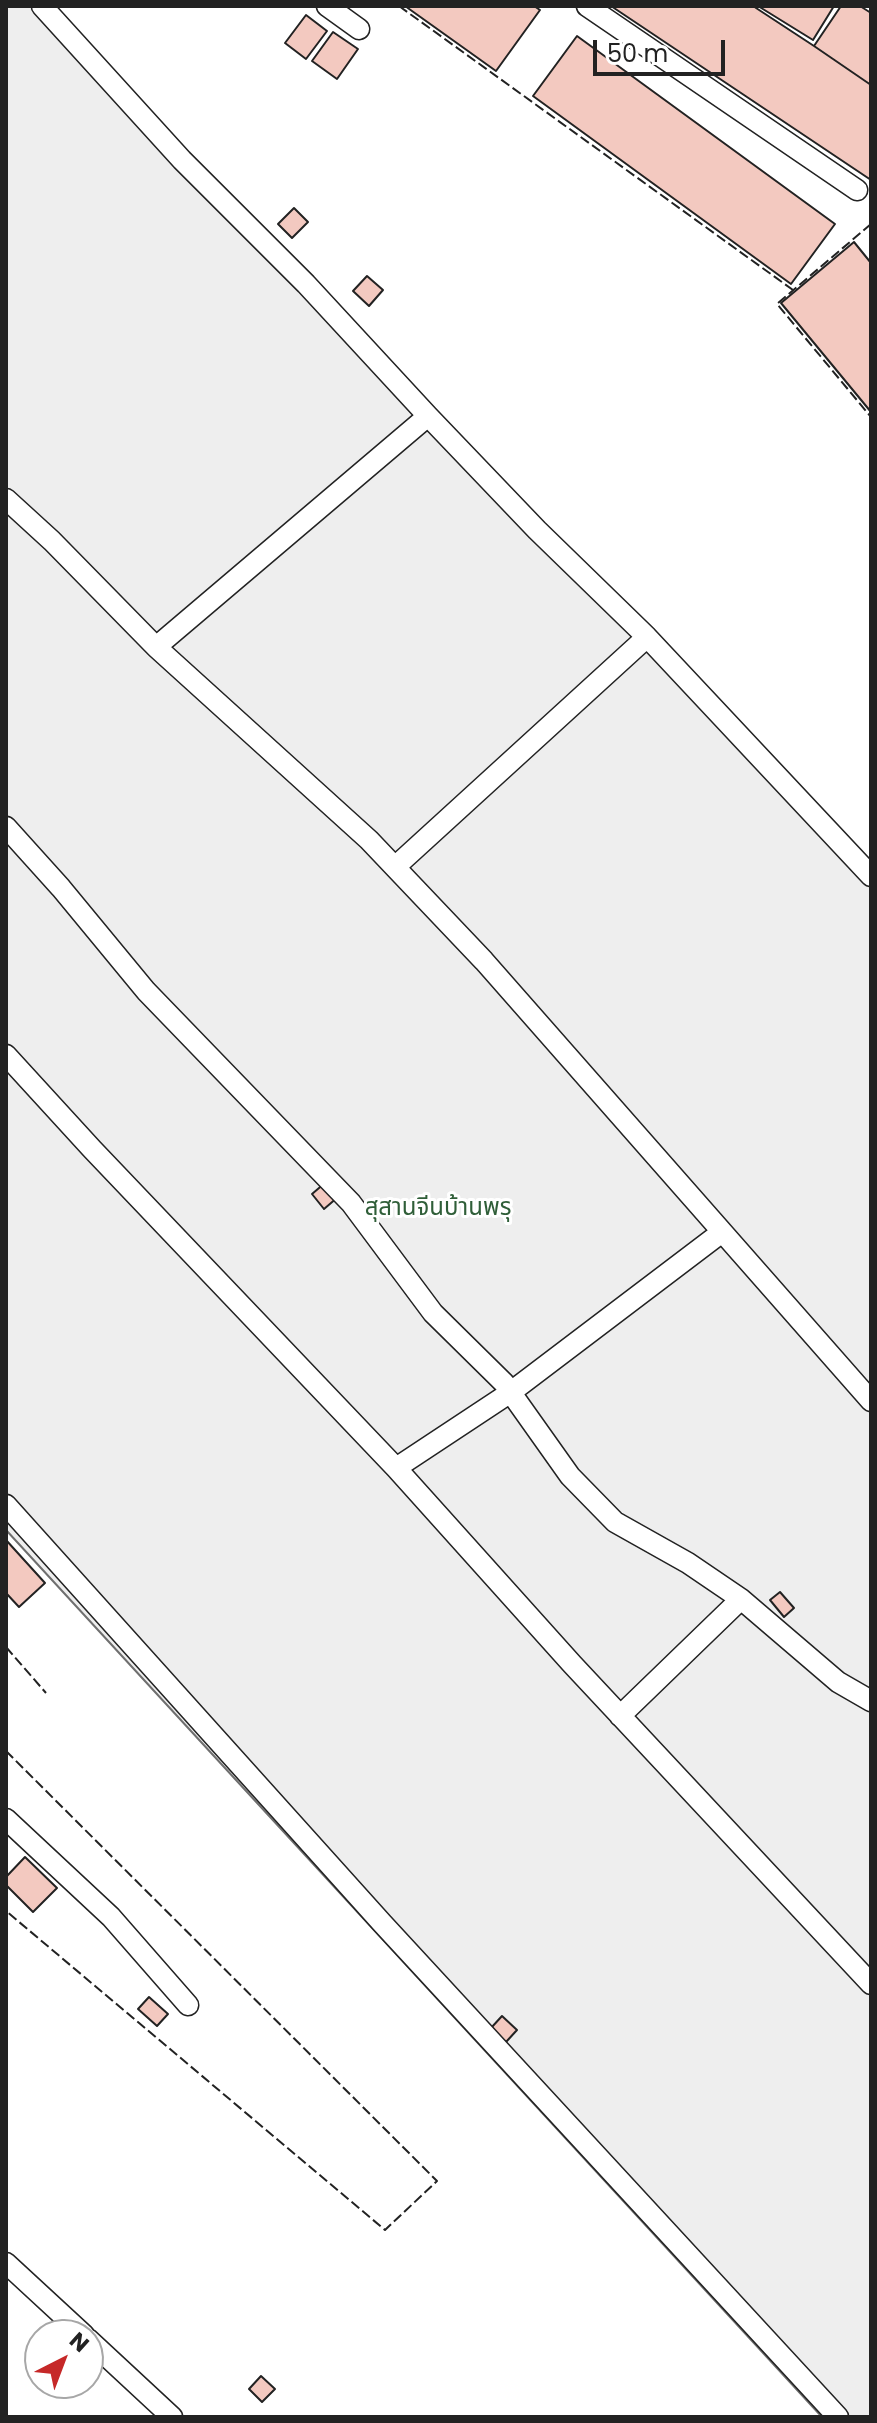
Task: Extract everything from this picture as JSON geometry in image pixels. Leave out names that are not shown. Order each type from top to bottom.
[{"type":"street","points":[[42,6],[182,160],[317,295],[537,530],[647,637],[871,876]]},
{"type":"street","points":[[327,6],[359,29]]},
{"type":"street","points":[[587,6],[857,190]]},
{"type":"street","points":[[156,647],[428,416]]},
{"type":"street","points":[[6,499],[52,541],[156,647],[395,867],[484,961],[871,1401]]},
{"type":"street","points":[[395,867],[647,637]]},
{"type":"street","points":[[6,827],[146,991],[351,1203],[433,1313],[504,1383],[570,1476],[615,1522],[688,1563],[741,1599],[838,1682],[871,1701]]},
{"type":"street","points":[[6,1055],[396,1468],[620,1716],[871,1984]]},
{"type":"street","points":[[396,1468],[511,1392],[722,1232]]},
{"type":"street","points":[[6,1505],[372,1912],[838,2417]]},
{"type":"street","points":[[620,1716],[741,1599]]},
{"type":"street","points":[[6,1819],[111,1917],[188,2005]]},
{"type":"street","points":[[6,2263],[67,2319]]},
{"type":"street","points":[[104,2354],[172,2417]]},
{"type":"green space","name":"สุสานจีนบ้านพรุ","points":[[6,6],[33,6],[643,643],[871,888],[871,2417],[822,2417],[6,1530]]},
{"type":"building","points":[[405,6],[534,6],[540,10],[496,71]]},
{"type":"building","points":[[611,6],[753,6],[814,46],[871,85],[871,180]]},
{"type":"building","points":[[758,6],[834,6],[813,40]]},
{"type":"building","points":[[841,6],[860,6],[871,13],[871,85],[814,46]]},
{"type":"building","points":[[306,15],[327,31],[306,59],[285,43]]},
{"type":"building","points":[[333,32],[358,49],[337,79],[312,61]]},
{"type":"building","points":[[577,36],[835,224],[791,284],[533,96]]},
{"type":"building","points":[[294,208],[308,222],[292,238],[278,224]]},
{"type":"building","points":[[854,242],[871,263],[871,412],[781,303]]},
{"type":"building","points":[[367,276],[383,290],[369,306],[353,291]]},
{"type":"building","points":[[326,1182],[338,1197],[324,1209],[312,1194]]},
{"type":"building","points":[[6,1540],[45,1583],[19,1607],[6,1593]]},
{"type":"building","points":[[780,1592],[794,1608],[784,1617],[770,1600]]},
{"type":"building","points":[[25,1857],[57,1888],[33,1912],[6,1885],[6,1877]]},
{"type":"building","points":[[149,1997],[168,2014],[157,2026],[138,2009]]},
{"type":"building","points":[[502,2016],[517,2030],[506,2042],[491,2028]]},
{"type":"building","points":[[261,2376],[275,2389],[262,2402],[249,2389]]},
{"type":"fence","points":[[399,6],[793,290]]},
{"type":"fence","points":[[871,224],[777,304],[871,417]]},
{"type":"fence","points":[[6,1647],[46,1693]]},
{"type":"fence","points":[[6,1751],[437,2181],[385,2230],[6,1911]]}]
